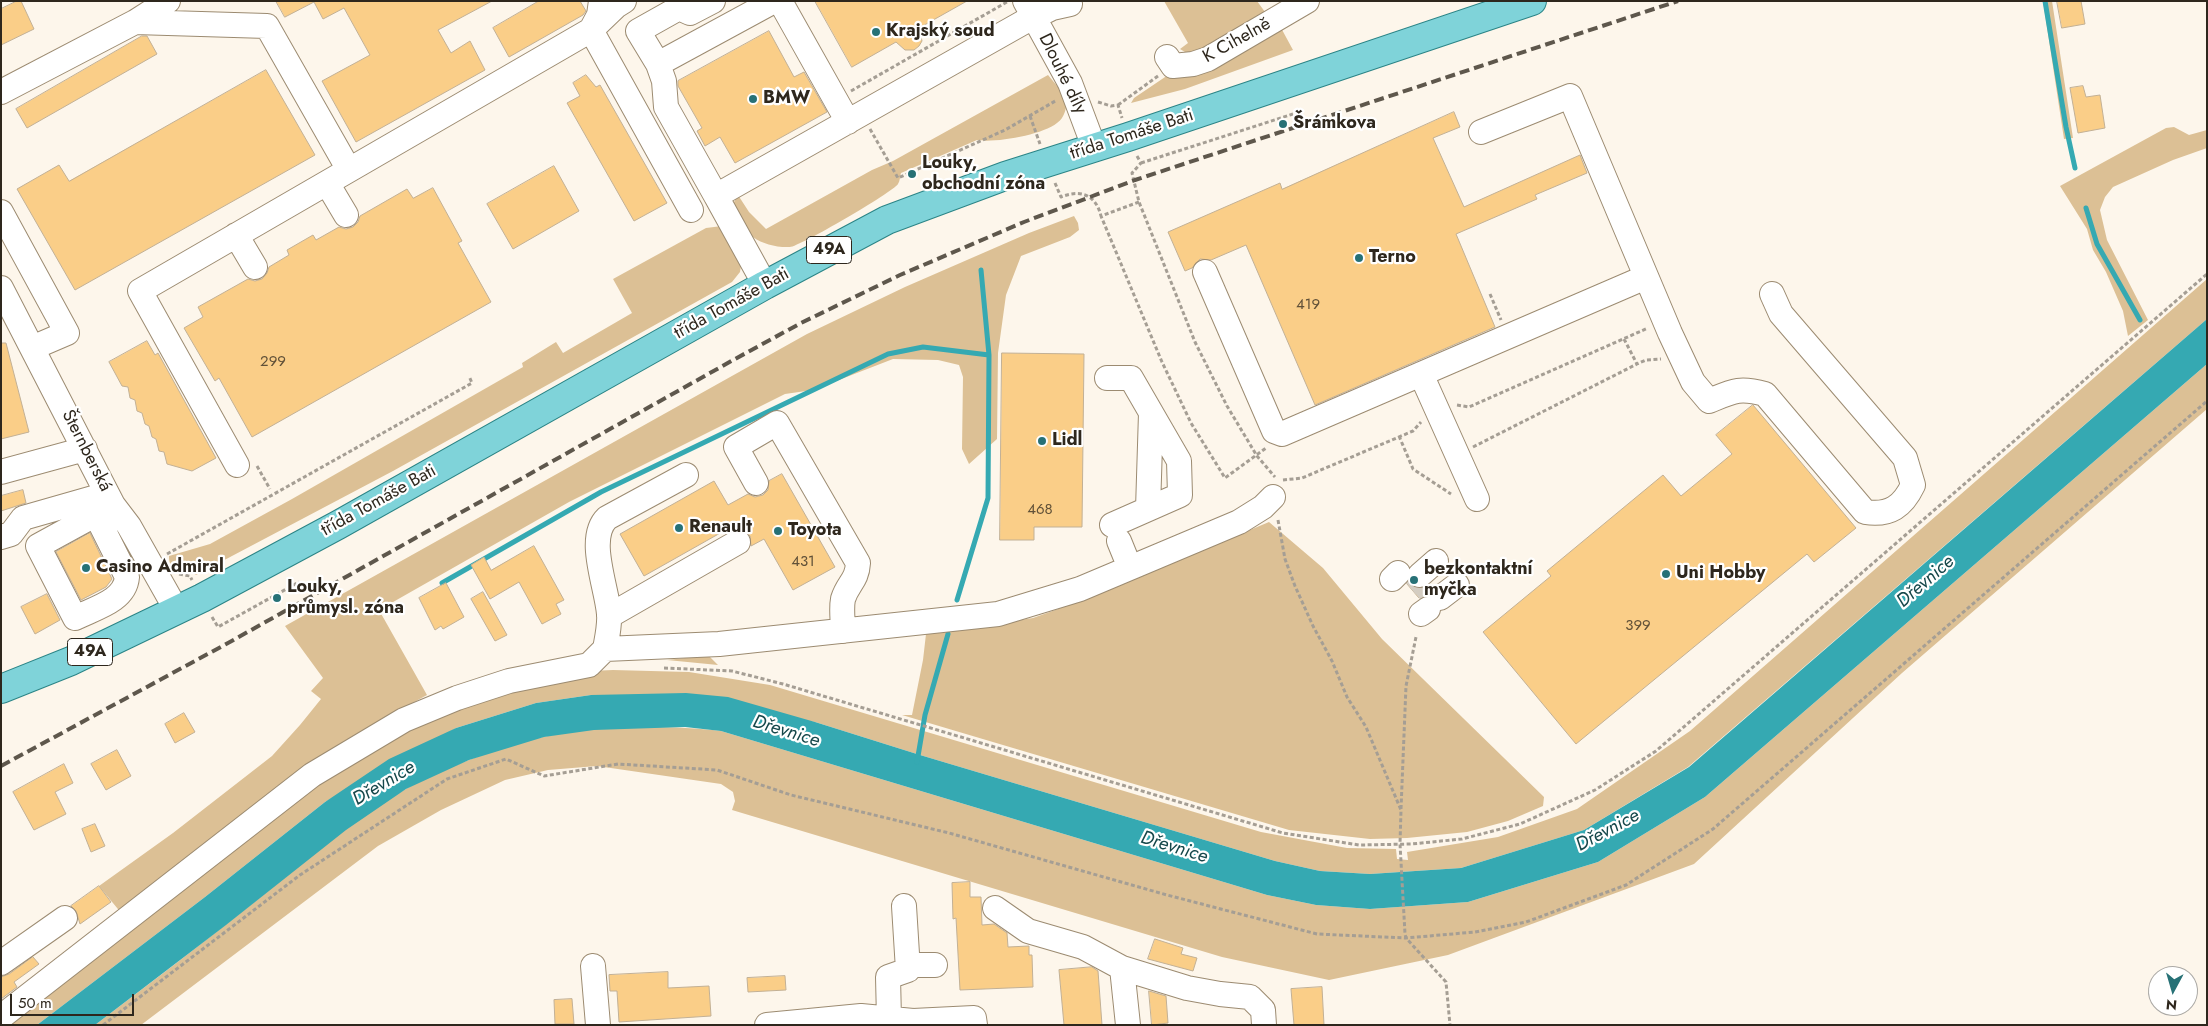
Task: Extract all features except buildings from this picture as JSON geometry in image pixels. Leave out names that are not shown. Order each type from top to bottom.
[{"type":"main road","name":"třída Tomáše Bati","points":[[1,689],[71,661],[177,611],[346,520],[765,285],[887,220],[1005,176],[1128,137],[1532,1]]},
{"type":"street","points":[[1,92],[134,22],[168,1]]},
{"type":"street","points":[[591,30],[599,15],[601,1]]},
{"type":"street","points":[[247,465],[140,291],[591,30],[616,6],[624,1]]},
{"type":"street","points":[[713,1],[690,13],[678,8],[638,31],[658,64],[664,81],[666,107],[765,285]]},
{"type":"street","points":[[658,64],[774,1]]},
{"type":"street","points":[[780,1],[855,118]]},
{"type":"street","name":"K Cihelně","points":[[1170,62],[1193,64],[1208,59],[1307,1]]},
{"type":"street","points":[[716,196],[855,118],[1028,7],[1052,8],[1070,4]]},
{"type":"street","name":"Dlouhé díly","points":[[1028,7],[1074,93],[1094,147]]},
{"type":"street","points":[[134,22],[267,26],[349,170]]},
{"type":"street","points":[[591,30],[691,210]]},
{"type":"street","points":[[1482,132],[1570,96],[1646,277],[1693,382],[1709,401],[1731,392],[1746,389],[1765,394],[1865,512],[1880,514],[1905,501],[1914,484],[1905,458],[1781,314],[1772,294]]},
{"type":"street","points":[[327,183],[346,215]]},
{"type":"street","points":[[1,212],[67,333],[32,348]]},
{"type":"street","points":[[236,235],[255,268]]},
{"type":"street","points":[[1205,272],[1274,431],[1278,434],[1314,421],[1646,277]]},
{"type":"street","name":"Šternberská","points":[[1,288],[85,449],[105,505],[128,526],[177,611]]},
{"type":"street","points":[[1421,374],[1466,499]]},
{"type":"street","points":[[1107,378],[1132,378],[1180,461],[1180,496],[1148,509],[1116,533],[1130,568]]},
{"type":"street","points":[[1148,509],[1152,413]]},
{"type":"street","points":[[756,483],[736,447],[777,423],[858,563],[857,575],[847,588],[842,601],[843,631]]},
{"type":"street","points":[[1,472],[85,449]]},
{"type":"street","points":[[1,1018],[312,775],[404,720],[457,698],[509,681],[589,665],[605,649],[609,616],[597,540],[602,522],[686,475]]},
{"type":"street","points":[[605,649],[720,644],[998,614],[1080,590],[1239,522],[1263,507],[1273,497]]},
{"type":"street","points":[[1,537],[11,534],[23,518],[105,505]]},
{"type":"street","points":[[609,616],[738,542]]},
{"type":"street","points":[[889,1019],[888,977],[908,970],[909,965],[904,906]]},
{"type":"street","points":[[995,908],[1028,931],[1082,947],[1122,968],[1187,988],[1250,997],[1263,1010],[1264,1025]]},
{"type":"street","points":[[1,963],[65,918]]},
{"type":"street","points":[[909,965],[934,965]]},
{"type":"street","points":[[593,966],[598,1025]]},
{"type":"street","points":[[1122,968],[1128,1025]]},
{"type":"street","points":[[767,1025],[810,1023],[861,1016],[913,1021],[974,1018],[975,1025]]},
{"type":"path","points":[[855,118],[898,178],[1005,130],[1062,97],[1085,88],[1094,101],[1111,106],[1118,105],[1170,62]]},
{"type":"path","points":[[1118,105],[1128,137],[1141,163]]},
{"type":"path","points":[[1293,114],[1141,163],[1132,174],[1138,202],[1195,342],[1227,406],[1257,456],[1274,476],[1284,480],[1302,478],[1413,431],[1422,420]]},
{"type":"path","points":[[1138,202],[1101,216],[1162,362],[1191,423],[1225,478],[1257,456],[1278,434]]},
{"type":"path","points":[[732,671],[783,684],[1283,833],[1359,845],[1400,844],[1462,839],[1520,824],[1595,790],[1656,751],[2207,274]]},
{"type":"path","points":[[1490,294],[1509,336]]},
{"type":"path","points":[[1453,403],[1469,407],[1647,329],[1650,326]]},
{"type":"path","points":[[1624,339],[1637,364]]},
{"type":"path","points":[[1471,451],[1472,447],[1637,364],[1646,360],[1661,359],[1667,363]]},
{"type":"path","points":[[150,564],[472,382],[469,376]]},
{"type":"path","points":[[103,1025],[300,874],[447,779],[506,759],[544,776],[618,764],[717,770],[792,795],[949,833],[1167,895],[1316,934],[1406,938],[1475,932],[1526,922],[1626,885],[1713,829],[2207,400]]},
{"type":"path","points":[[1399,436],[1413,469],[1466,499]]},
{"type":"path","points":[[247,465],[270,489]]},
{"type":"path","points":[[1273,497],[1285,559],[1295,586],[1313,626],[1332,661],[1347,697],[1366,727],[1401,810]]},
{"type":"path","points":[[1416,637],[1406,686],[1401,810],[1400,844],[1405,934],[1406,938],[1446,982],[1450,1025]]},
{"type":"shaded area","points":[[1164,1],[1257,1],[1265,12],[1190,55],[1180,49],[1188,43]]},
{"type":"shaded area","points":[[2043,1],[2052,1],[2073,138],[2064,139]]},
{"type":"shaded area","points":[[1280,26],[1293,50],[1185,89],[1131,103],[1134,98],[1174,71],[1182,78]]},
{"type":"shaded area","points":[[1048,75],[1068,99],[1066,109],[1060,121],[1041,131],[1018,137],[985,141],[977,140],[901,173],[899,183],[892,189],[846,218],[797,245],[780,247],[754,238],[741,226],[730,209],[738,195],[749,212],[766,229]]},
{"type":"shaded area","points":[[2174,127],[2189,135],[2207,130],[2207,148],[2173,160],[2113,187],[2105,197],[2100,210],[2107,240],[2148,320],[2128,336],[2123,311],[2106,272],[2093,250],[2087,229],[2060,186],[2166,128]]},
{"type":"shaded area","points":[[1074,216],[1079,230],[1070,237],[1021,256],[1006,295],[998,353],[997,439],[969,464],[962,449],[963,377],[959,365],[938,360],[893,359],[813,390],[785,394],[569,502],[379,610],[427,695],[351,737],[122,914],[99,886],[173,833],[272,756],[321,699],[311,691],[323,678],[285,626],[807,334],[905,287],[1029,233]]},
{"type":"shaded area","points":[[722,226],[741,266],[740,272],[732,282],[393,471],[196,575],[172,566],[169,556],[210,544],[292,499],[523,367],[522,363],[556,342],[563,353],[632,313],[613,279],[706,228]]},
{"type":"shaded area","points":[[2207,279],[2207,319],[1688,767],[1584,830],[1461,868],[1370,874],[1320,871],[1275,861],[815,722],[591,695],[536,703],[456,728],[325,802],[205,897],[37,1025],[1,1025],[318,776],[395,730],[569,672],[613,670],[689,672],[770,685],[1261,832],[1347,848],[1396,849],[1397,859],[1408,860],[1407,852],[1498,837],[1577,809],[1690,731]]},
{"type":"shaded area","points":[[2207,364],[2207,409],[1902,673],[1694,864],[1448,955],[1329,980],[1222,957],[732,810],[735,801],[733,792],[721,784],[597,766],[548,770],[505,780],[441,810],[378,846],[141,1025],[95,1025],[210,937],[344,830],[406,789],[437,773],[491,752],[543,737],[586,730],[655,727],[721,731],[1267,895],[1316,905],[1370,909],[1468,902],[1598,862],[1705,797]]},
{"type":"shaded area","points":[[1269,522],[1323,568],[1382,639],[1544,797],[1543,806],[1508,821],[1467,832],[1407,838],[1370,839],[1289,830],[902,715],[912,715],[926,634],[1033,618],[1086,599]]},
{"type":"shaded area","points":[[703,656],[709,656],[718,665],[667,660]]},
{"type":"water","name":"Dřevnice","points":[[2207,319],[2207,364],[1705,797],[1598,862],[1468,902],[1370,909],[1316,905],[1267,895],[721,731],[685,727],[594,730],[544,737],[469,760],[406,789],[346,830],[95,1025],[37,1025],[205,897],[325,802],[389,759],[456,728],[536,703],[591,695],[686,693],[728,697],[1275,861],[1320,871],[1370,874],[1461,868],[1584,830],[1689,767]]},
{"type":"waterway","points":[[2045,1],[2066,127],[2075,168]]},
{"type":"waterway","points":[[2086,208],[2097,244],[2140,320]]},
{"type":"waterway","points":[[957,600],[988,498],[989,355],[981,270]]},
{"type":"waterway","points":[[442,583],[601,492],[888,354],[923,347],[989,355]]},
{"type":"waterway","points":[[917,762],[925,715],[948,634]]},
{"type":"tunnel","points":[[1408,585],[1420,575]]},
{"type":"tunnel","points":[[1420,599],[1432,589]]},
{"type":"railway","points":[[1,766],[228,643],[735,359],[801,323],[900,275],[1024,222],[1135,180],[1678,1]]},
{"type":"place","name":"Krajský soud","points":[[876,32]]},
{"type":"place","name":"BMW","points":[[753,99]]},
{"type":"place","name":"Šrámkova","points":[[1283,124]]},
{"type":"place","name":"Louky, obchodní zóna","points":[[912,174]]},
{"type":"place","name":"Terno","points":[[1359,258]]},
{"type":"place","name":"Lidl","points":[[1042,441]]},
{"type":"place","name":"Renault","points":[[679,528]]},
{"type":"place","name":"Toyota","points":[[778,531]]},
{"type":"place","name":"Casino Admiral","points":[[86,568]]},
{"type":"place","name":"Uni Hobby","points":[[1666,574]]},
{"type":"place","name":"bezkontaktní myčka","points":[[1414,580]]},
{"type":"place","name":"Louky, průmysl. zóna","points":[[277,598]]}]
